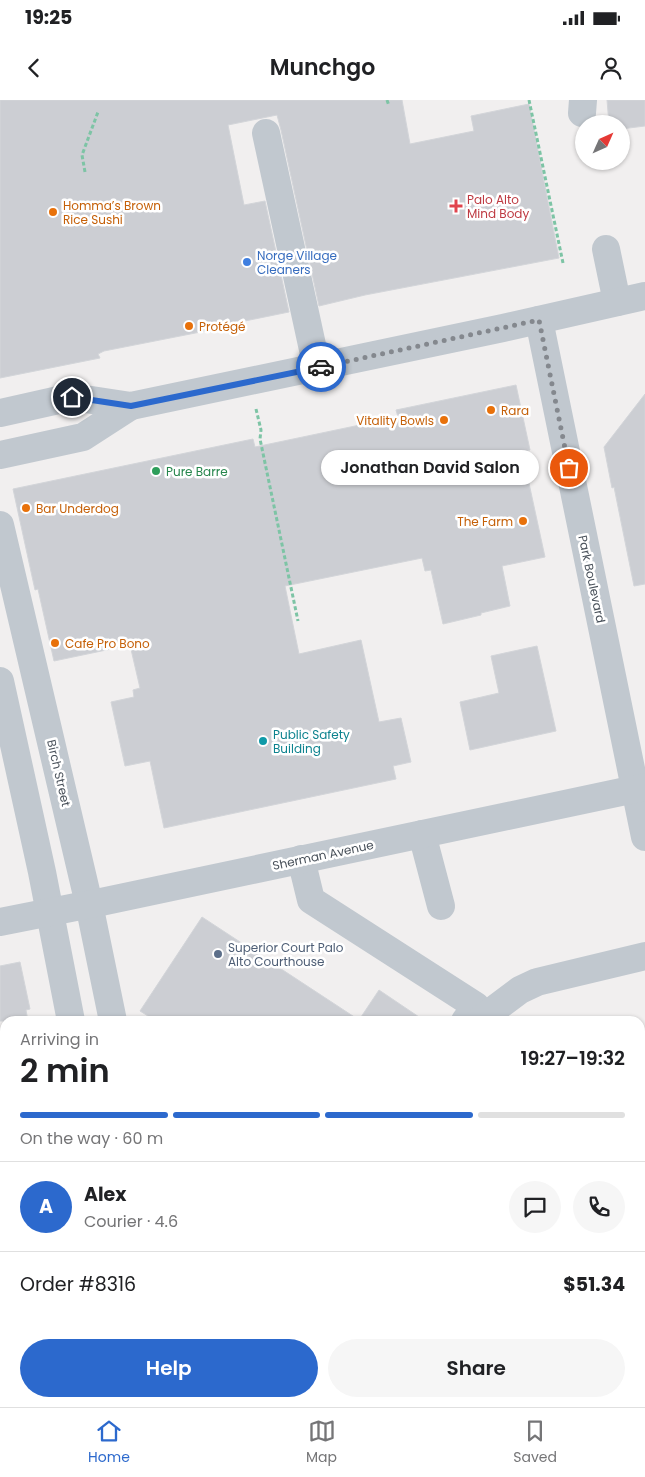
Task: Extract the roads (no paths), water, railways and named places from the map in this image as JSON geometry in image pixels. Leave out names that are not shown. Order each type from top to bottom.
[{"type":"street","points":[[266,133],[317,368]]},
{"type":"street","points":[[606,249],[617,302]]},
{"type":"street","points":[[0,413],[72,397],[131,406],[317,368],[645,296]]},
{"type":"street","name":"Park Boulevard","points":[[539,320],[640,788],[645,837]]},
{"type":"street","points":[[0,455],[83,437],[131,406]]},
{"type":"street","name":"Birch Street","points":[[0,525],[89,904],[112,1016]]},
{"type":"street","points":[[0,681],[50,912],[70,1016]]},
{"type":"street","name":"Sherman Avenue","points":[[0,922],[640,788]]},
{"type":"street","points":[[422,834],[442,906]]},
{"type":"street","points":[[301,859],[311,900],[476,1006],[474,1016]]},
{"type":"street","points":[[481,1016],[520,990],[537,982],[645,956]]},
{"type":"place","name":"Palo Alto Mind Body","points":[[456,206]]},
{"type":"place","name":"Homma’s Brown Rice Sushi","points":[[53,212]]},
{"type":"place","name":"Norge Village Cleaners","points":[[247,262]]},
{"type":"place","name":"Protégé","points":[[189,326]]},
{"type":"place","name":"Rara","points":[[491,410]]},
{"type":"place","name":"Vitality Bowls","points":[[444,420]]},
{"type":"place","name":"Jonathan David Salon","points":[[569,468]]},
{"type":"place","name":"Pure Barre","points":[[156,471]]},
{"type":"place","name":"Bar Underdog","points":[[26,508]]},
{"type":"place","name":"The Farm","points":[[523,521]]},
{"type":"place","name":"Cafe Pro Bono","points":[[55,643]]},
{"type":"place","name":"Public Safety Building","points":[[263,741]]},
{"type":"place","name":"Superior Court Palo Alto Courthouse","points":[[218,954]]}]
